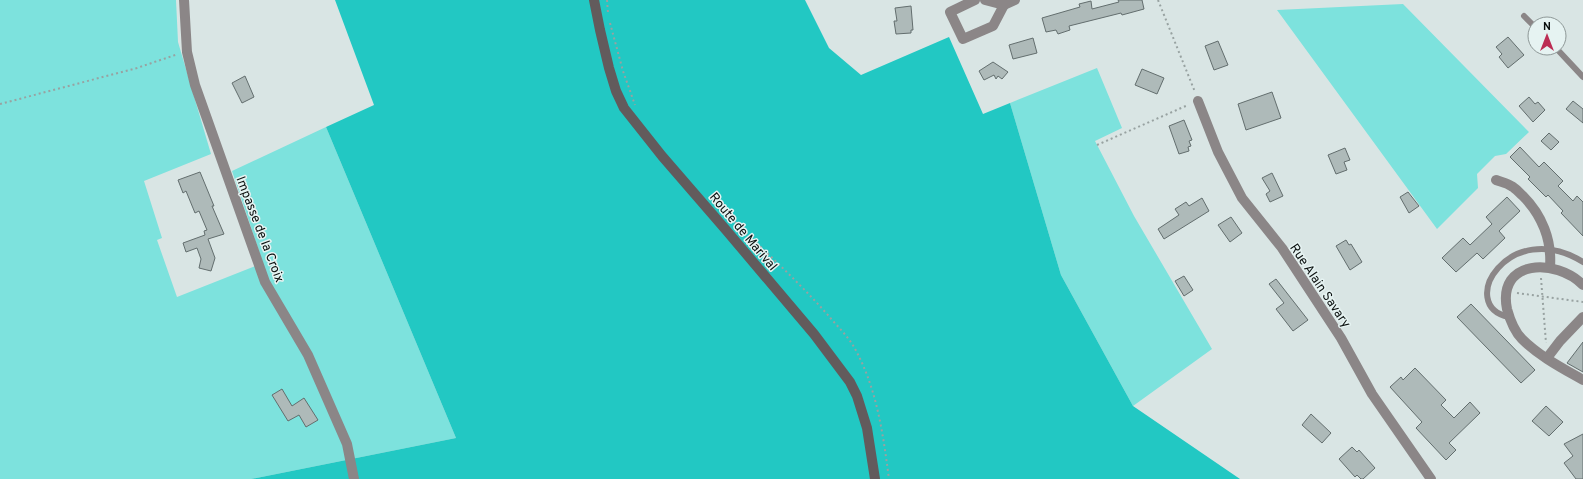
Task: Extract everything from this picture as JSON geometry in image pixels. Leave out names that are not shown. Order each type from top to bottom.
[{"type":"main road","name":"Route de Marival","points":[[594,0],[609,68],[616,91],[624,108],[662,156],[814,334],[850,382],[857,396],[867,428],[875,479]]},
{"type":"street","name":"Impasse de la Croix","points":[[184,0],[187,52],[194,85],[265,282],[311,361],[348,444],[354,479]]},
{"type":"street","points":[[975,0],[950,12],[963,39],[993,26],[1004,5],[1015,0]]},
{"type":"street","points":[[985,0],[1004,5]]},
{"type":"street","name":"Rue Alain Savary","points":[[1198,101],[1218,152],[1242,198],[1286,255],[1341,338],[1372,394],[1431,479]]},
{"type":"street","points":[[1496,180],[1511,185],[1534,208],[1544,226],[1550,249],[1550,267]]},
{"type":"street","points":[[1583,285],[1577,279],[1562,271],[1550,267],[1540,266],[1527,269],[1518,274],[1511,282],[1507,292],[1506,302],[1509,317],[1513,326],[1522,338],[1547,358],[1583,380]]},
{"type":"street","points":[[1547,358],[1560,341],[1583,317]]},
{"type":"lane","points":[[1524,16],[1527,19]]},
{"type":"lane","points":[[1563,56],[1583,77]]},
{"type":"lane","points":[[1509,317],[1496,312],[1489,304],[1487,291],[1498,268],[1516,254],[1533,249],[1550,249],[1563,252],[1583,262]]},
{"type":"path","points":[[607,0],[615,41],[623,71],[636,107]]},
{"type":"path","points":[[1097,145],[1198,101],[1158,0]]},
{"type":"path","points":[[0,104],[137,68],[187,52]]},
{"type":"path","points":[[726,212],[808,293],[854,347],[872,390],[877,408],[882,427],[889,479]]},
{"type":"path","points":[[1540,266],[1547,358]]},
{"type":"path","points":[[1507,292],[1583,302]]},
{"type":"shaded area","points":[[0,0],[176,0],[178,42],[211,154],[144,181],[162,238],[157,240],[177,297],[263,263],[232,171],[326,127],[456,438],[251,479],[0,479]]},
{"type":"shaded area","points":[[335,0],[805,0],[829,48],[861,75],[949,37],[983,114],[1010,103],[1061,275],[1133,406],[1240,479],[251,479],[456,438],[326,127],[374,105]]},
{"type":"shaded area","points":[[1403,4],[1529,132],[1506,154],[1495,156],[1477,174],[1478,188],[1437,229],[1277,10]]},
{"type":"shaded area","points":[[1097,68],[1122,128],[1095,141],[1134,216],[1212,349],[1133,406],[1061,275],[1010,103]]},
{"type":"building","points":[[1118,0],[1142,0],[1144,9],[1069,26],[1070,30],[1058,34],[1056,30],[1046,32],[1042,18],[1080,7],[1079,4],[1091,1],[1092,9],[1119,2]]},
{"type":"building","points":[[911,6],[913,30],[911,30],[911,33],[896,34],[894,21],[897,21],[895,8]]},
{"type":"building","points":[[1508,37],[1524,55],[1508,68],[1499,57],[1502,54],[1496,47]]},
{"type":"building","points":[[1033,38],[1037,53],[1013,59],[1009,45]]},
{"type":"building","points":[[1218,41],[1228,65],[1214,70],[1205,46]]},
{"type":"building","points":[[993,62],[1008,72],[1002,79],[998,76],[996,79],[994,75],[984,80],[979,71]]},
{"type":"building","points":[[1142,69],[1164,78],[1157,94],[1135,85]]},
{"type":"building","points":[[245,76],[254,97],[242,103],[232,83]]},
{"type":"building","points":[[1272,92],[1281,118],[1246,130],[1238,104]]},
{"type":"building","points":[[1529,97],[1535,104],[1538,102],[1545,110],[1533,122],[1519,106]]},
{"type":"building","points":[[1573,101],[1583,109],[1583,123],[1566,109]]},
{"type":"building","points":[[1184,120],[1192,140],[1189,141],[1191,146],[1188,147],[1189,151],[1179,154],[1169,126]]},
{"type":"building","points":[[1549,133],[1559,142],[1551,150],[1541,141]]},
{"type":"building","points":[[1520,147],[1539,167],[1544,162],[1563,181],[1558,186],[1573,201],[1577,196],[1583,202],[1583,236],[1561,213],[1563,211],[1548,195],[1546,197],[1528,179],[1530,177],[1510,157]]},
{"type":"building","points":[[1345,148],[1350,160],[1344,162],[1347,170],[1336,174],[1328,155]]},
{"type":"building","points":[[200,172],[224,234],[208,239],[215,258],[211,271],[199,268],[201,259],[197,248],[186,252],[183,243],[205,235],[204,231],[207,230],[199,211],[195,213],[186,191],[183,193],[178,180]]},
{"type":"building","points":[[1272,173],[1283,196],[1270,202],[1266,194],[1270,191],[1262,178]]},
{"type":"building","points":[[1408,192],[1419,206],[1409,213],[1400,197]]},
{"type":"building","points":[[1507,197],[1520,211],[1499,231],[1505,238],[1483,259],[1477,253],[1456,272],[1442,258],[1463,238],[1470,245],[1492,224],[1486,217]]},
{"type":"building","points":[[1202,198],[1209,211],[1164,239],[1158,229],[1179,215],[1175,209],[1186,202],[1189,206]]},
{"type":"building","points":[[1231,217],[1242,233],[1230,242],[1218,225]]},
{"type":"building","points":[[1346,240],[1349,245],[1351,244],[1362,262],[1350,270],[1336,246]]},
{"type":"building","points":[[1184,276],[1193,290],[1184,296],[1175,281]]},
{"type":"building","points":[[1276,279],[1308,320],[1293,331],[1276,309],[1284,303],[1269,284]]},
{"type":"building","points":[[1471,304],[1535,370],[1521,383],[1457,317]]},
{"type":"building","points":[[1583,342],[1583,372],[1567,363]]},
{"type":"building","points":[[1415,368],[1446,400],[1441,405],[1454,418],[1470,402],[1480,413],[1449,443],[1456,450],[1446,460],[1416,428],[1422,422],[1390,387],[1401,377],[1403,380]]},
{"type":"building","points":[[282,389],[292,406],[304,398],[318,420],[306,427],[299,415],[288,421],[272,395]]},
{"type":"building","points":[[1546,406],[1563,422],[1549,436],[1532,421]]},
{"type":"building","points":[[1311,414],[1331,433],[1322,443],[1302,425]]},
{"type":"building","points":[[1583,434],[1583,479],[1576,479],[1564,463],[1573,456],[1564,444]]},
{"type":"building","points":[[1352,447],[1357,452],[1359,450],[1375,468],[1363,479],[1357,475],[1355,477],[1339,459]]}]
